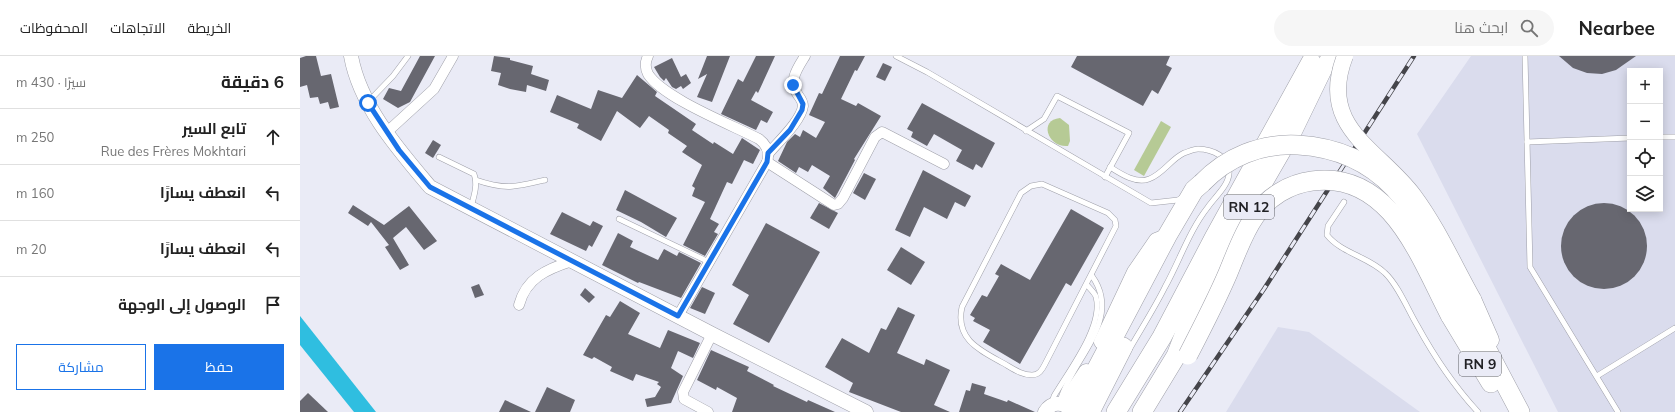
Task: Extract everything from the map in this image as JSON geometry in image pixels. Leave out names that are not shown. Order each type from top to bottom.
[{"type":"highway","name":"RN 12","points":[[1127,412],[1319,61]]},
{"type":"highway","points":[[1061,408],[1167,236],[1200,189],[1220,166],[1254,150],[1291,144],[1326,148],[1344,153],[1361,161],[1374,170],[1400,194],[1416,217],[1462,308]]},
{"type":"highway","points":[[1152,412],[1188,355],[1208,316],[1253,218],[1269,199],[1285,189],[1301,182],[1318,180],[1345,182],[1375,196],[1388,207],[1462,308]]},
{"type":"highway","points":[[1090,412],[1157,280],[1182,222],[1199,194],[1200,189]]},
{"type":"highway","name":"RN 12","points":[[1104,412],[1150,336],[1192,293]]},
{"type":"highway","name":"RN 12","points":[[1142,412],[1176,356],[1192,293]]},
{"type":"highway","name":"RN 9","points":[[1462,308],[1515,411]]},
{"type":"highway","name":"RN 12","points":[[1116,412],[1166,339]]},
{"type":"main road","points":[[1345,56],[1341,70],[1339,93],[1341,106],[1352,132],[1413,196],[1462,308],[1515,411]]},
{"type":"street","points":[[351,56],[353,67],[368,103],[399,150],[430,187],[712,334],[866,412]]},
{"type":"street","points":[[387,132],[434,89],[453,56]]},
{"type":"street","points":[[648,56],[646,66],[647,72],[660,85],[679,99],[759,139],[766,145],[768,158],[834,205],[838,204],[843,198],[875,137],[882,132],[944,164]]},
{"type":"street","points":[[678,316],[768,158],[790,130],[802,110],[803,104],[793,85],[794,76],[805,56]]},
{"type":"street","points":[[519,305],[521,297],[534,277],[547,269],[572,261]]},
{"type":"street","points":[[708,412],[684,400],[683,392],[712,334]]},
{"type":"lane","points":[[368,103],[393,76],[408,56]]},
{"type":"lane","points":[[896,56],[927,72],[1151,203],[1178,200],[1200,189]]},
{"type":"lane","points":[[1525,56],[1530,267],[1618,412]]},
{"type":"lane","points":[[1026,131],[1044,119],[1057,96],[1129,133],[1105,177]]},
{"type":"lane","points":[[1663,138],[1675,137]]},
{"type":"lane","points":[[1527,142],[1627,138]]},
{"type":"lane","points":[[1110,167],[1137,180],[1149,179],[1181,154],[1196,148],[1214,151],[1222,156],[1228,166],[1229,173],[1225,185],[1199,218],[1166,286],[1136,338],[1121,362],[1112,371]]},
{"type":"lane","points":[[439,157],[474,174],[476,180],[471,208]]},
{"type":"lane","points":[[476,180],[495,186],[509,187],[545,180]]},
{"type":"lane","points":[[1042,184],[1108,213],[1115,220],[1116,226],[1086,286],[1041,372],[1033,375],[1022,374],[977,349],[970,343],[960,323],[962,307],[1021,193],[1031,186],[1042,184]]},
{"type":"lane","points":[[1344,202],[1328,226],[1327,235],[1351,253],[1369,261],[1386,274],[1444,371],[1478,412]]},
{"type":"lane","points":[[619,219],[709,262]]},
{"type":"lane","points":[[1061,408],[1063,393],[1090,344],[1101,320],[1101,294],[1092,276]]},
{"type":"lane","points":[[1061,408],[1054,396],[1086,342],[1096,319],[1096,296],[1086,286]]},
{"type":"lane","points":[[1597,376],[1675,328]]},
{"type":"shaded area","points":[[1471,56],[1675,56],[1675,412],[1558,412],[1417,134]]},
{"type":"shaded area","points":[[1278,327],[1309,332],[1420,412],[1226,412]]},
{"type":"green space","points":[[1060,118],[1069,125],[1070,141],[1068,146],[1055,143],[1048,134],[1049,124],[1053,120]]},
{"type":"green space","points":[[1161,121],[1171,127],[1144,176],[1134,170]]},
{"type":"water","points":[[300,316],[376,412],[354,412],[300,345]]},
{"type":"building","points":[[306,56],[316,56],[321,76],[331,74],[339,107],[330,109],[328,102],[320,104],[318,97],[310,98],[307,85],[300,87],[300,58]]},
{"type":"building","points":[[420,56],[435,56],[410,102],[398,108],[383,99],[389,88],[401,91]]},
{"type":"building","points":[[494,56],[510,58],[510,60],[533,66],[531,74],[549,80],[546,91],[527,85],[526,92],[498,85],[501,73],[491,71]]},
{"type":"building","points":[[707,56],[730,56],[712,102],[697,97],[707,74],[698,79]]},
{"type":"building","points":[[756,56],[775,56],[758,93],[756,91],[751,100],[773,112],[767,123],[761,120],[756,130],[721,114],[738,79],[743,82]]},
{"type":"building","points":[[840,56],[865,56],[857,71],[855,70],[841,99],[856,106],[858,103],[881,116],[854,159],[855,160],[835,198],[823,188],[830,176],[812,165],[808,172],[799,167],[796,173],[778,161],[787,142],[795,134],[800,137],[803,130],[816,138],[825,122],[809,115],[819,93],[822,94]]},
{"type":"building","points":[[1077,56],[1170,56],[1166,65],[1172,68],[1158,94],[1152,90],[1143,106],[1071,67]]},
{"type":"building","points":[[1559,56],[1636,56],[1616,70],[1602,74],[1587,73],[1573,68]]},
{"type":"building","points":[[672,58],[681,77],[686,74],[691,83],[683,89],[681,86],[676,89],[672,87],[666,78],[664,81],[654,67]]},
{"type":"building","points":[[883,63],[892,67],[885,81],[876,77]]},
{"type":"building","points":[[637,75],[657,92],[655,96],[696,124],[692,130],[713,144],[714,142],[733,154],[742,138],[760,150],[753,164],[744,160],[732,184],[727,182],[710,219],[719,224],[714,232],[718,234],[705,256],[683,245],[705,202],[692,196],[695,188],[692,186],[702,165],[682,152],[687,146],[668,133],[669,130],[649,116],[640,128],[617,111],[601,141],[577,128],[579,124],[550,112],[557,95],[591,109],[598,90],[622,98]]},
{"type":"building","points":[[922,103],[995,143],[982,168],[976,164],[973,170],[956,161],[962,150],[934,134],[927,146],[911,137],[913,132],[907,129]]},
{"type":"building","points":[[433,140],[441,145],[433,158],[425,153]]},
{"type":"building","points":[[923,170],[971,196],[965,207],[955,202],[947,219],[924,207],[910,237],[895,230]]},
{"type":"building","points":[[864,173],[876,179],[865,200],[853,193]]},
{"type":"building","points":[[625,190],[677,218],[666,237],[641,222],[616,210]]},
{"type":"building","points":[[819,203],[838,213],[829,229],[810,218]]},
{"type":"building","points":[[1596,204],[1612,204],[1627,210],[1627,212],[1630,212],[1640,222],[1646,238],[1646,254],[1640,270],[1628,282],[1612,288],[1596,288],[1580,282],[1568,270],[1562,254],[1562,238],[1568,222],[1580,210]]},
{"type":"building","points":[[353,205],[384,225],[409,206],[437,241],[424,250],[406,227],[393,238],[409,265],[400,270],[385,247],[389,245],[371,222],[368,226],[348,213]]},
{"type":"building","points":[[1071,209],[1104,228],[1071,286],[1066,283],[1020,364],[983,342],[990,330],[973,321],[975,318],[970,315],[982,295],[987,297],[999,276],[995,274],[1001,264],[1030,280]]},
{"type":"building","points":[[562,212],[590,226],[593,221],[603,226],[592,247],[589,245],[586,251],[550,234]]},
{"type":"building","points":[[766,223],[820,252],[769,343],[733,324],[749,295],[732,285]]},
{"type":"building","points":[[618,233],[633,241],[630,247],[658,260],[664,249],[677,256],[679,252],[701,263],[681,298],[639,282],[638,283],[602,265]]},
{"type":"building","points":[[901,247],[925,262],[911,285],[887,270]]},
{"type":"building","points":[[479,284],[484,295],[475,298],[471,287]]},
{"type":"building","points":[[702,287],[715,293],[705,314],[690,308]]},
{"type":"building","points":[[585,288],[595,297],[589,303],[580,295]]},
{"type":"building","points":[[620,301],[640,313],[628,334],[660,348],[668,330],[700,343],[693,358],[678,351],[671,368],[683,376],[671,403],[647,407],[645,399],[655,397],[661,387],[657,384],[659,382],[636,374],[633,381],[610,371],[612,367],[594,357],[592,359],[583,355],[606,315],[610,317]]},
{"type":"building","points":[[898,307],[915,315],[897,353],[924,365],[926,359],[950,370],[934,405],[950,412],[901,412],[849,392],[853,383],[825,367],[842,338],[869,353],[881,328],[886,330]]},
{"type":"building","points":[[711,350],[749,367],[747,371],[774,385],[773,386],[807,402],[808,400],[835,412],[732,412],[737,398],[717,387],[716,390],[697,380]]},
{"type":"building","points":[[972,383],[986,387],[984,394],[1007,402],[1008,400],[1035,412],[959,412],[966,390],[970,391]]},
{"type":"building","points":[[547,387],[575,400],[570,412],[535,412]]},
{"type":"building","points":[[308,393],[328,412],[300,412],[300,401]]},
{"type":"building","points":[[505,400],[531,412],[499,412]]},
{"type":"railway","points":[[1180,412],[1264,289],[1414,56]]},
{"type":"route","points":[[368,103],[399,150],[430,187],[678,316],[767,162],[768,153],[790,130],[802,110],[803,104],[793,85]]}]
